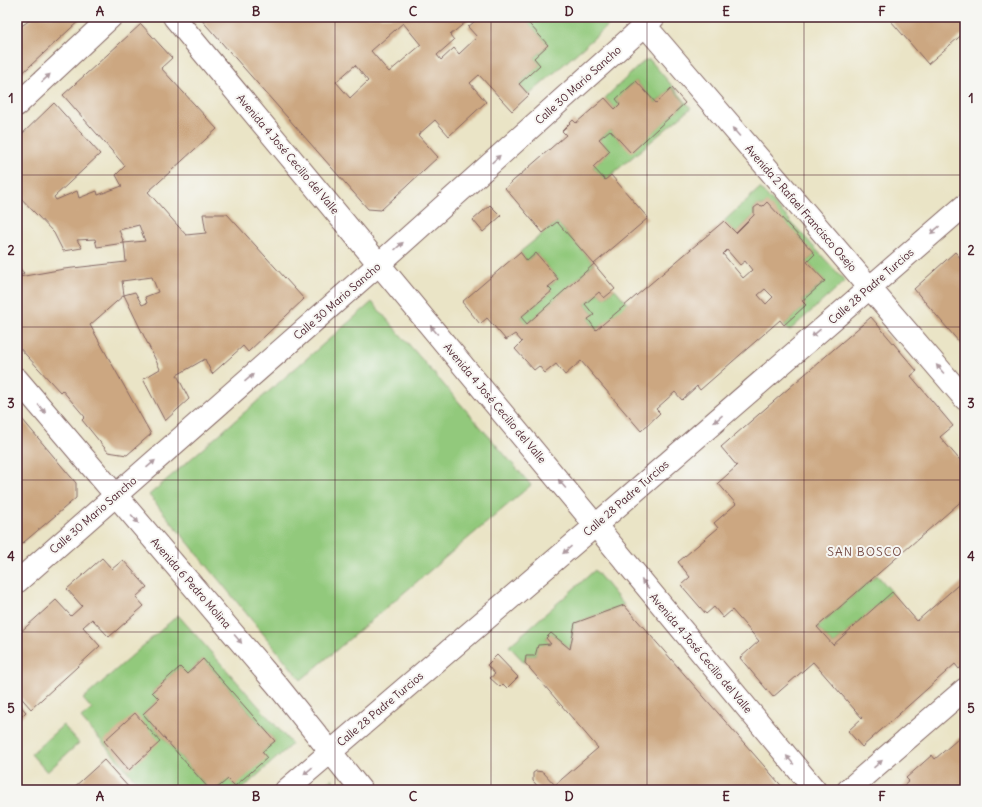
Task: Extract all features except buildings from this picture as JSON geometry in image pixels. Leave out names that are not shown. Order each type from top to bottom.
[{"type":"street","points":[[17,105],[111,17]]},
{"type":"street","name":"Avenida 4 José Cecilio del Valle","points":[[174,17],[815,790]]},
{"type":"street","name":"Calle 30 Mario Sancho","points":[[17,582],[379,264],[645,20]]},
{"type":"street","name":"Avenida 2 Rafael Francisco Osejo","points":[[645,20],[869,287],[965,398]]},
{"type":"street","name":"Calle 28 Padre Turcios","points":[[286,790],[596,525],[965,205]]},
{"type":"street","name":"Avenida 6 Pedro Molina","points":[[17,379],[277,685],[361,790]]},
{"type":"street","points":[[848,790],[965,689]]},
{"type":"green space","points":[[523,17],[608,17],[612,22],[529,95],[519,84],[540,65],[534,58],[548,45]]},
{"type":"green space","points":[[645,60],[650,60],[691,108],[605,180],[593,167],[610,151],[599,139],[610,130],[631,152],[685,103],[672,88],[656,103],[636,81],[616,99],[620,104],[615,109],[605,98]]},
{"type":"green space","points":[[760,188],[845,281],[789,331],[784,325],[806,305],[802,301],[825,281],[807,262],[815,254],[767,203],[763,206],[758,205],[754,208],[754,215],[736,233],[724,221]]},
{"type":"green space","points":[[557,222],[594,264],[527,324],[521,317],[552,291],[548,287],[558,279],[536,253],[527,261],[520,252]]},
{"type":"green space","points":[[615,289],[628,304],[596,330],[588,319],[594,314],[585,304],[599,292],[604,298]]},
{"type":"green space","points":[[372,302],[531,485],[301,680],[149,495]]},
{"type":"green space","points":[[595,570],[624,605],[575,623],[570,649],[551,633],[546,638],[551,644],[538,646],[535,656],[526,656],[525,663],[509,646]]},
{"type":"green space","points":[[877,575],[892,592],[833,645],[817,627]]},
{"type":"green space","points":[[178,615],[292,744],[241,790],[215,790],[228,779],[235,786],[262,752],[275,741],[203,659],[187,674],[180,667],[152,692],[159,699],[143,714],[210,790],[144,790],[81,718],[92,709],[83,699]]},
{"type":"green space","points":[[63,725],[79,743],[47,772],[31,754]]},
{"type":"green space","points":[[332,779],[340,789],[339,790],[319,790]]},
{"type":"district","name":"SAN BOSCO","points":[[865,551]]}]
